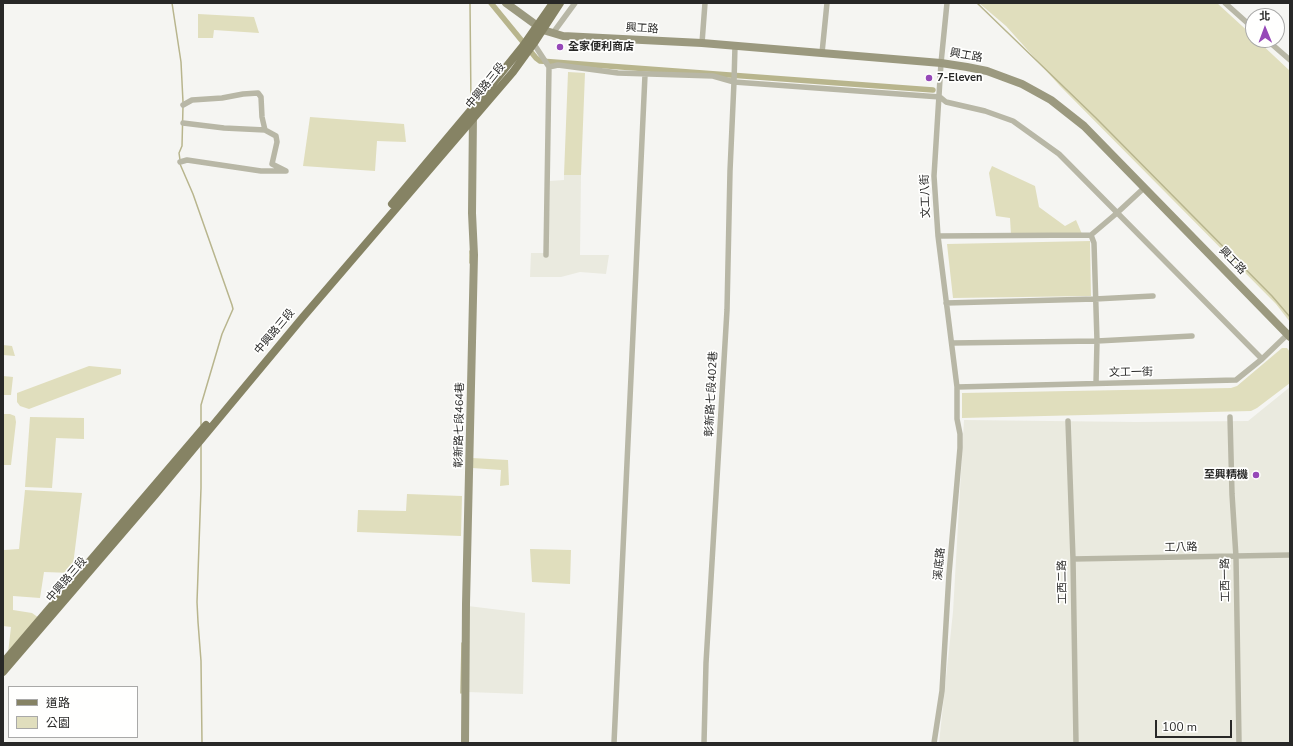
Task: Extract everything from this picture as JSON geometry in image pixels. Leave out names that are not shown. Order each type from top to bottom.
[{"type":"main road","name":"中興路三段","points":[[3,672],[156,495],[302,317],[513,72],[534,43],[553,3]]},
{"type":"main road","name":"中興路三段","points":[[540,28],[560,3]]},
{"type":"main road","name":"中興路三段","points":[[3,663],[473,108],[534,43]]},
{"type":"street","name":"興工路","points":[[506,3],[540,28],[563,36],[702,43],[941,63],[987,71],[1022,84],[1051,100],[1084,126],[1289,335]]},
{"type":"street","points":[[553,33],[575,3]]},
{"type":"street","points":[[702,43],[705,3]]},
{"type":"street","points":[[822,53],[827,3]]},
{"type":"street","name":"文工八街","points":[[947,3],[941,63],[934,176],[938,236],[957,386]]},
{"type":"street","points":[[1225,3],[1245,21]]},
{"type":"street","points":[[534,43],[549,65],[546,255]]},
{"type":"street","name":"彰新路七段402巷","points":[[704,743],[706,663],[727,310],[730,171],[735,46]]},
{"type":"street","points":[[1276,48],[1290,60]]},
{"type":"street","points":[[549,65],[645,75],[713,76],[734,82],[940,97],[946,102],[985,111],[1013,120],[1059,154],[1262,359]]},
{"type":"street","points":[[614,743],[645,75]]},
{"type":"street","points":[[183,105],[192,100],[258,93],[261,97],[262,117],[265,130]]},
{"type":"street","name":"彰新路七段464巷","points":[[465,743],[466,604],[474,255],[472,213],[473,108]]},
{"type":"street","points":[[180,162],[192,160],[261,170],[286,171],[272,164],[277,142],[276,136],[265,130],[224,128],[183,123]]},
{"type":"street","points":[[938,236],[1092,235],[1144,188]]},
{"type":"street","points":[[1092,235],[1094,244],[1097,341],[1096,383]]},
{"type":"street","points":[[946,303],[1153,296]]},
{"type":"street","name":"文工一街","points":[[957,386],[1236,380],[1289,335]]},
{"type":"street","points":[[952,343],[1097,341],[1192,336]]},
{"type":"street","name":"溪底路","points":[[934,743],[942,692],[949,574],[960,448],[960,434],[957,419],[957,386]]},
{"type":"street","name":"工西一路","points":[[1230,417],[1232,494],[1236,557],[1239,743]]},
{"type":"street","name":"工西二路","points":[[1068,421],[1073,559],[1076,743]]},
{"type":"street","name":"工八路","points":[[1073,559],[1290,555]]},
{"type":"shaded area","points":[[564,175],[581,175],[580,255],[609,255],[606,274],[580,272],[561,277],[530,277],[531,253],[548,253],[550,181],[564,180]]},
{"type":"shaded area","points":[[1290,387],[1290,743],[939,743],[953,612],[964,420],[1136,422],[1248,421]]},
{"type":"shaded area","points":[[468,606],[525,613],[523,694],[468,692]]},
{"type":"green space","points":[[979,3],[1217,3],[1245,29],[1245,48],[1266,48],[1290,71],[1290,322],[1276,304],[1060,86],[1006,26]]},
{"type":"green space","points":[[198,14],[254,17],[259,33],[214,30],[213,38],[198,38]]},
{"type":"green space","points":[[568,72],[585,73],[581,175],[564,175]]},
{"type":"green space","points":[[310,117],[404,124],[406,142],[377,141],[375,171],[303,166]]},
{"type":"green space","points":[[992,166],[1035,186],[1039,207],[1065,226],[1076,220],[1082,234],[1011,235],[1010,218],[996,216],[989,173]]},
{"type":"green space","points":[[1090,241],[1091,296],[953,298],[947,244]]},
{"type":"green space","points":[[3,345],[12,346],[15,356],[3,355]]},
{"type":"green space","points":[[1282,348],[1287,348],[1290,352],[1290,383],[1251,411],[962,418],[962,393],[1231,388],[1237,386]]},
{"type":"green space","points":[[89,366],[121,369],[121,374],[29,409],[20,406],[17,402],[17,393]]},
{"type":"green space","points":[[3,376],[13,377],[11,395],[3,395]]},
{"type":"green space","points":[[3,414],[15,416],[16,422],[11,465],[3,465]]},
{"type":"green space","points":[[30,417],[84,418],[84,439],[56,438],[52,488],[25,487]]},
{"type":"green space","points":[[472,458],[508,460],[509,485],[500,486],[501,470],[472,468]]},
{"type":"green space","points":[[25,490],[82,493],[72,573],[44,572],[40,598],[13,596],[13,610],[32,613],[39,618],[8,653],[11,627],[3,626],[4,550],[19,549]]},
{"type":"green space","points":[[407,494],[462,496],[461,536],[357,532],[358,510],[406,511]]},
{"type":"green space","points":[[530,549],[571,550],[570,584],[532,582]]},
{"type":"waterway","points":[[172,3],[181,62],[183,102]]},
{"type":"waterway","points":[[470,3],[471,105]]},
{"type":"waterway","points":[[491,3],[540,61],[933,90]]},
{"type":"waterway","points":[[977,3],[1096,118],[1272,296],[1290,317]]},
{"type":"waterway","points":[[180,160],[179,153],[182,146],[183,106]]},
{"type":"waterway","points":[[180,164],[193,194],[233,309],[222,334],[201,405],[201,425]]},
{"type":"waterway","points":[[470,251],[470,263]]},
{"type":"waterway","points":[[201,445],[197,602],[201,661],[202,743]]},
{"type":"waterway","points":[[461,693],[462,643]]},
{"type":"place","name":"全家便利商店","points":[[560,47]]},
{"type":"place","name":"7-Eleven","points":[[929,78]]},
{"type":"place","name":"至興精機","points":[[1256,475]]}]
